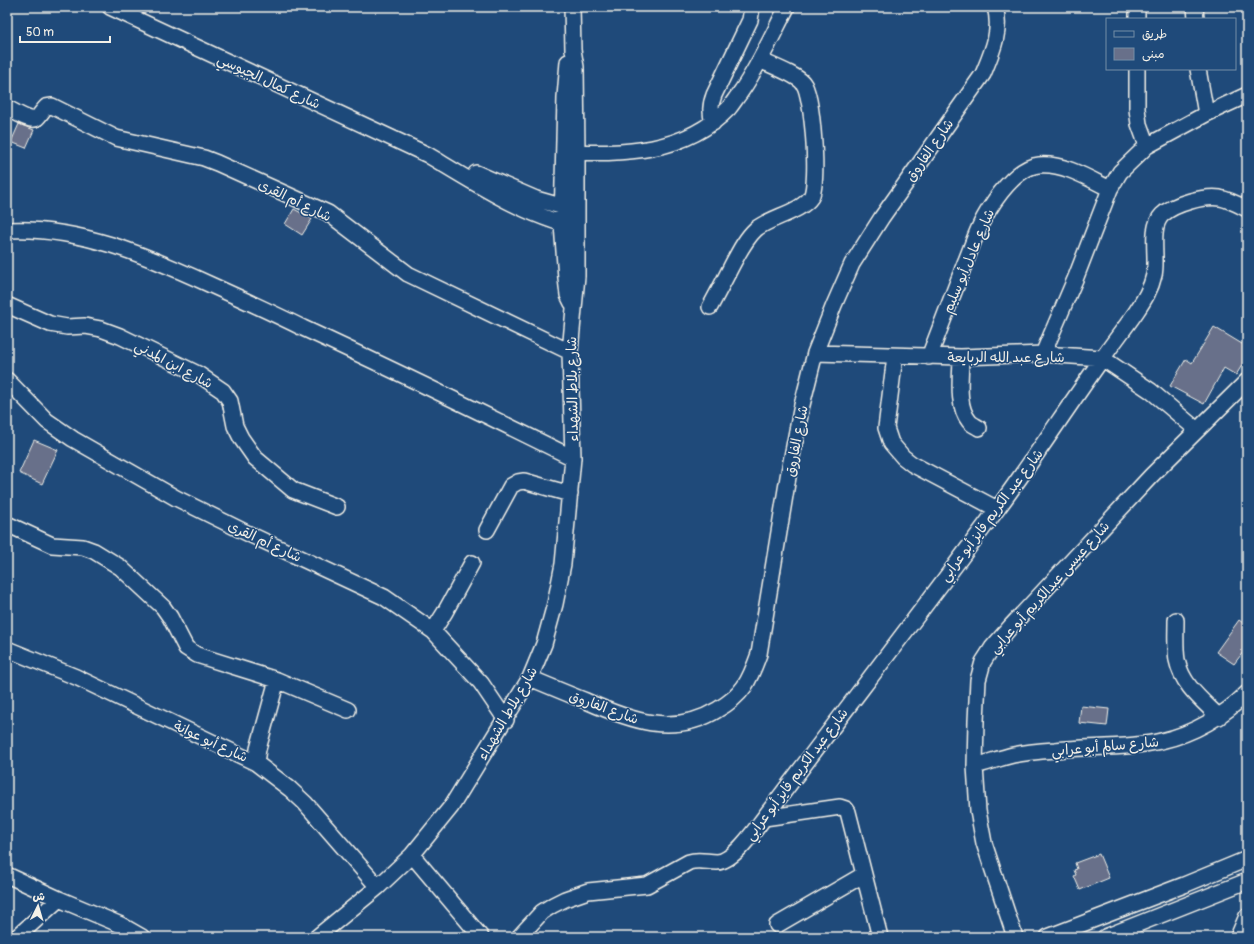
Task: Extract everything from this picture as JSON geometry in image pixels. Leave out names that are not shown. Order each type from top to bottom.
[{"type":"street","name":"شارع كمال الجيوسي","points":[[110,7],[428,155],[472,182],[521,206],[569,225]]},
{"type":"street","name":"شارع بلاط الشهداء","points":[[317,937],[378,887],[412,855],[451,807],[506,720],[530,678],[544,644],[555,604],[563,564],[574,458],[570,352],[573,308],[568,295],[566,278],[569,225],[570,152],[576,67],[573,50],[572,7]]},
{"type":"street","points":[[713,123],[710,113],[710,106],[714,94],[750,20],[752,7]]},
{"type":"street","points":[[570,152],[624,152],[659,148],[685,138],[713,123],[730,107],[746,84],[787,7]]},
{"type":"street","name":"شارع الفاروق","points":[[530,678],[615,714],[662,724],[685,723],[706,716],[730,702],[744,688],[753,671],[759,654],[788,477],[802,405],[816,353],[834,305],[852,264],[882,217],[983,74],[993,50],[997,34],[997,15],[995,7]]},
{"type":"street","points":[[1137,7],[1137,18]]},
{"type":"street","points":[[1196,7],[1196,18]]},
{"type":"street","points":[[710,307],[745,242],[756,229],[771,219],[792,211],[806,202],[814,190],[815,166],[812,129],[809,101],[805,86],[799,79],[760,60]]},
{"type":"street","points":[[1137,70],[1138,124],[1147,146]]},
{"type":"street","points":[[1198,70],[1206,114]]},
{"type":"street","points":[[1043,354],[1076,277],[1110,189],[1120,172],[1147,146],[1206,114],[1247,95]]},
{"type":"street","name":"شارع أم القرى","points":[[7,108],[33,120],[37,118],[46,107],[52,106],[116,138],[204,158],[217,163],[328,214],[408,274],[570,352]]},
{"type":"street","name":"شارع كمال الجيوسي","points":[[428,155],[450,162],[536,199],[569,208]]},
{"type":"street","name":"شارع عادل أبو سليم","points":[[928,357],[983,220],[996,198],[1008,184],[1022,172],[1037,165],[1050,165],[1077,172],[1110,189]]},
{"type":"street","name":"شارع عبد الكريم فايز أبو عرابي","points":[[519,937],[542,912],[552,905],[576,894],[588,891],[647,885],[675,868],[696,860],[717,862],[731,856],[764,818],[997,509],[1050,436],[1102,358],[1148,294],[1154,274],[1155,235],[1160,216],[1168,210],[1186,202],[1203,198],[1220,198],[1247,209]]},
{"type":"street","points":[[7,230],[35,230],[85,238],[122,248],[173,267],[367,358],[574,458]]},
{"type":"street","name":"شارع ابن المدني","points":[[7,305],[50,324],[67,327],[85,326],[101,329],[120,336],[198,374],[223,391],[230,401],[235,426],[255,458],[293,490],[338,507]]},
{"type":"street","name":"شارع عبد الله الربايعة","points":[[816,353],[961,358],[1043,354],[1102,358]]},
{"type":"street","points":[[895,356],[886,428],[891,444],[912,464],[997,509]]},
{"type":"street","points":[[961,358],[960,396],[964,412],[969,421],[979,428]]},
{"type":"street","points":[[1102,358],[1151,391],[1197,430]]},
{"type":"street","name":"شارع أم القرى","points":[[7,380],[47,421],[72,439],[176,498],[250,535],[384,597],[432,631],[481,683],[506,720]]},
{"type":"street","name":"شارع عيسى عبدالكريم أبو عرابي","points":[[1015,937],[984,843],[978,811],[975,766],[976,721],[978,680],[984,662],[992,648],[1151,476],[1247,381]]},
{"type":"street","points":[[487,530],[511,486],[518,482],[524,481],[570,494]]},
{"type":"street","points":[[7,524],[52,545],[83,547],[94,551],[120,567],[163,607],[170,616],[186,648],[197,655],[277,680],[348,710]]},
{"type":"street","points":[[432,631],[445,612],[472,563]]},
{"type":"street","points":[[1176,620],[1177,660],[1182,674],[1191,689],[1219,717]]},
{"type":"street","name":"شارع أبو عوانة","points":[[7,649],[76,677],[256,763],[306,803],[378,887]]},
{"type":"street","points":[[256,763],[260,742],[277,680]]},
{"type":"street","name":"شارع سالم أبو عرابي","points":[[975,766],[1013,755],[1161,741],[1189,732],[1219,717],[1247,693]]},
{"type":"street","points":[[764,818],[840,808],[846,809],[880,937]]},
{"type":"street","points":[[412,855],[481,937]]},
{"type":"street","points":[[1048,937],[1177,888],[1247,859]]},
{"type":"street","points":[[7,875],[59,899],[120,924],[142,937]]},
{"type":"street","points":[[777,925],[863,875]]},
{"type":"street","points":[[1105,937],[1247,881]]},
{"type":"street","points":[[17,937],[59,899]]},
{"type":"street","points":[[1238,937],[1247,916]]},
{"type":"building","points":[[19,124],[34,130],[26,148],[11,142]]},
{"type":"building","points":[[294,209],[312,219],[302,235],[285,224]]},
{"type":"building","points":[[1214,327],[1247,347],[1247,357],[1236,375],[1224,368],[1204,404],[1170,386],[1186,359],[1192,363]]},
{"type":"building","points":[[34,440],[58,450],[42,484],[19,473]]},
{"type":"building","points":[[1239,620],[1247,626],[1247,647],[1234,664],[1216,652]]},
{"type":"building","points":[[1081,706],[1109,709],[1107,726],[1079,723]]},
{"type":"building","points":[[1099,854],[1109,878],[1080,890],[1074,876],[1076,875],[1074,870],[1077,869],[1075,863]]}]
